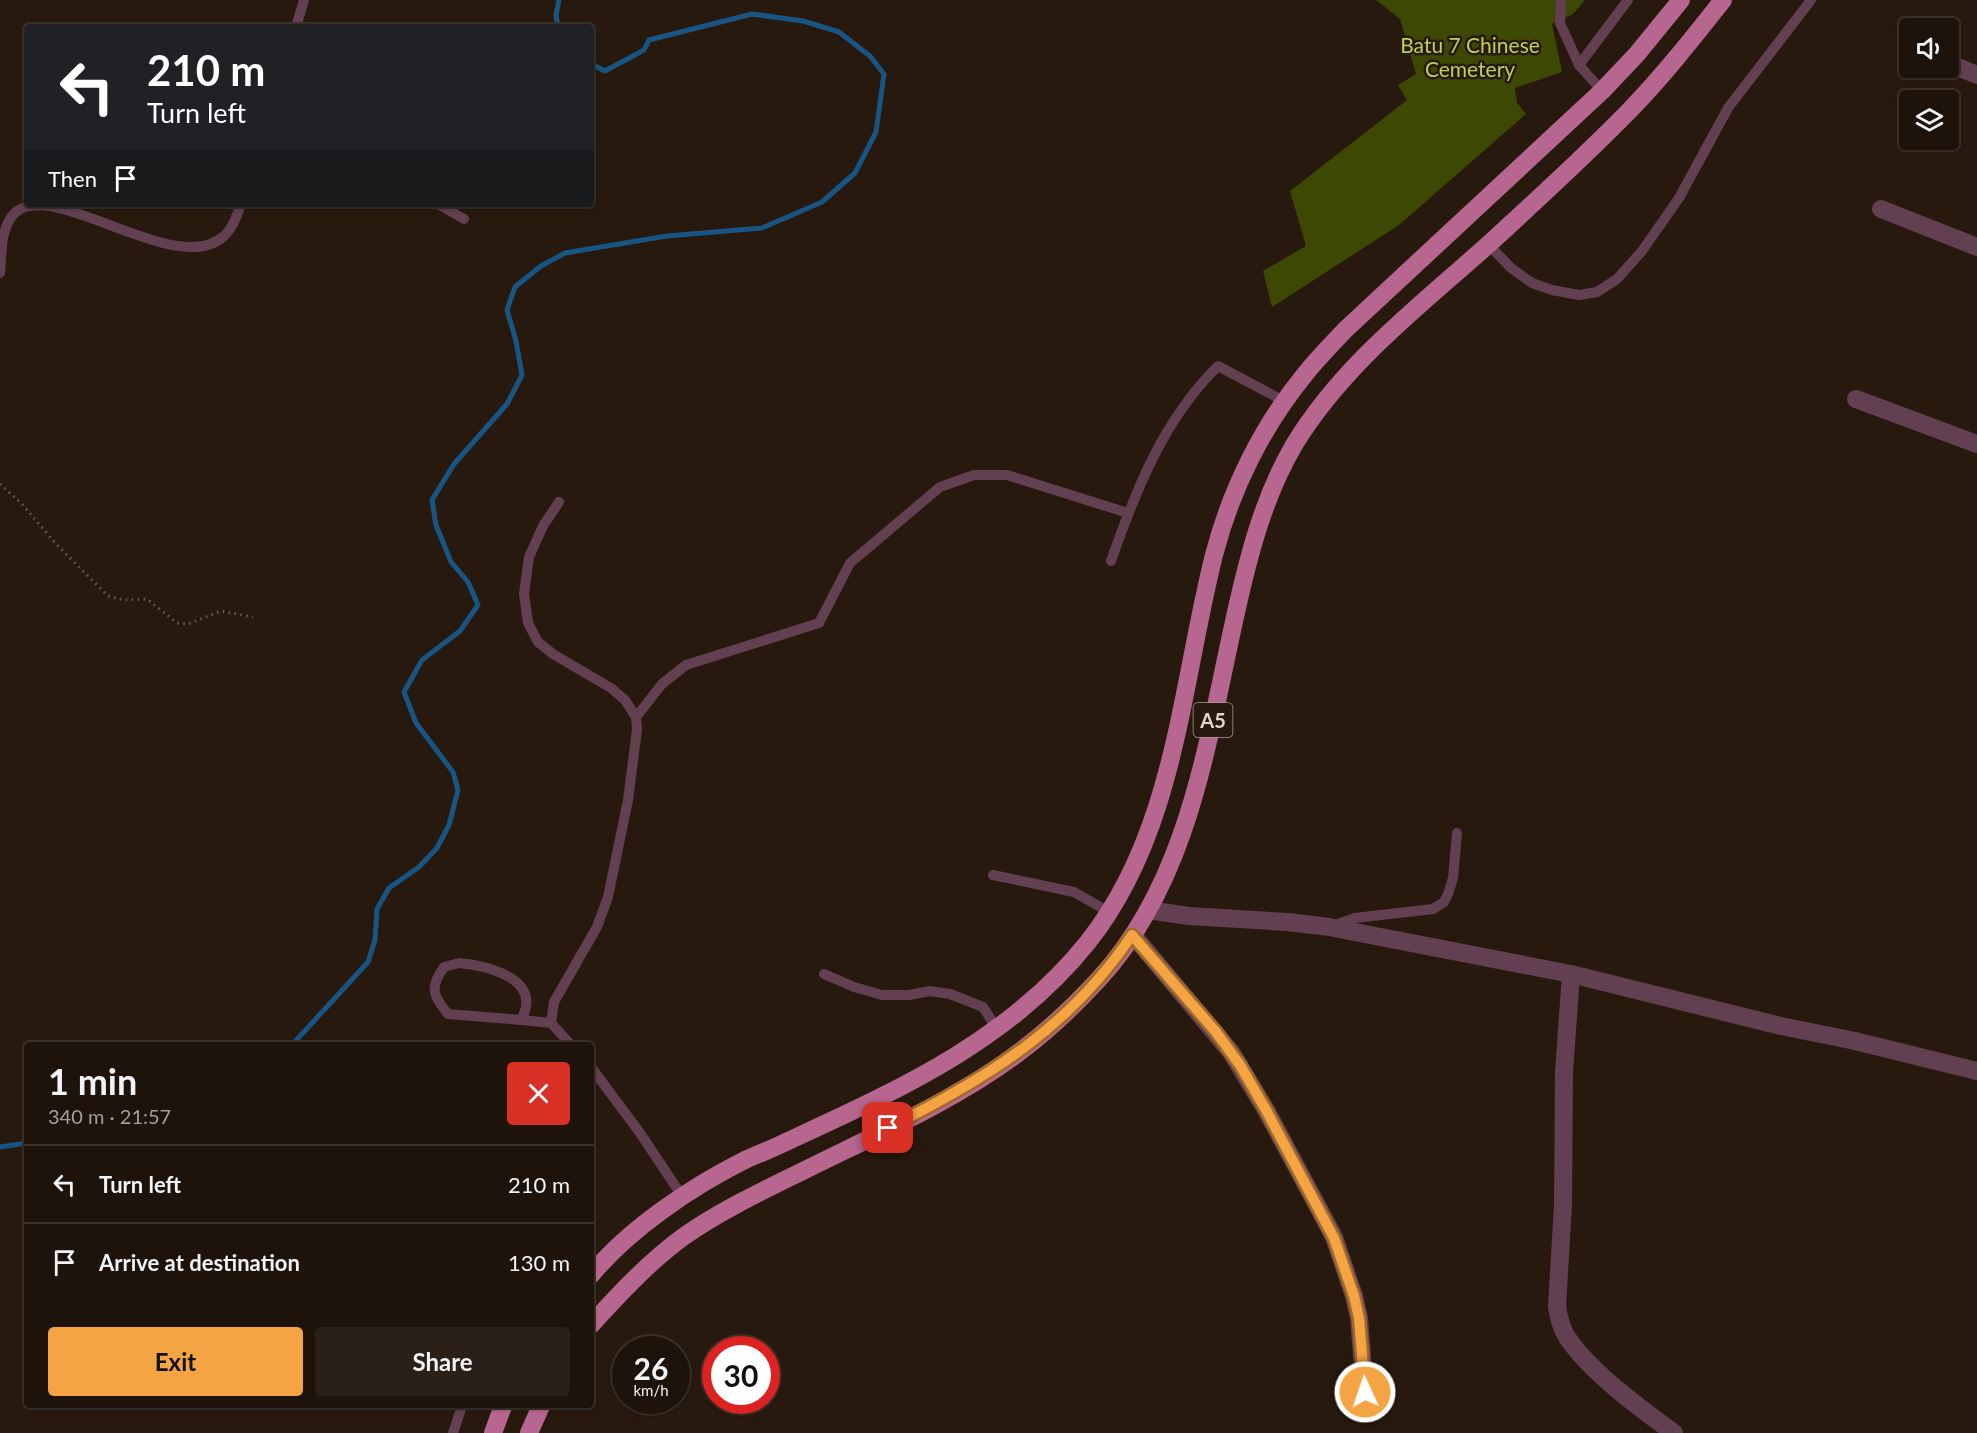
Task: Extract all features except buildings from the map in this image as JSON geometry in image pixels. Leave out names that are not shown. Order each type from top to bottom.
[{"type":"highway","name":"A5","points":[[594,1272],[634,1233],[682,1196],[743,1161],[907,1084],[964,1053],[1037,997],[1088,942],[1109,912],[1132,868],[1163,789],[1179,726],[1215,553],[1229,509],[1264,432],[1284,401],[1307,372],[1353,323],[1602,91],[1637,54],[1681,0]]},
{"type":"highway","name":"A5","points":[[594,1322],[624,1289],[681,1239],[765,1190],[928,1108],[1015,1056],[1063,1017],[1102,975],[1148,910],[1180,841],[1207,746],[1247,562],[1265,509],[1284,465],[1310,421],[1363,359],[1629,111],[1723,0]]},
{"type":"highway","points":[[493,1433],[502,1408]]},
{"type":"highway","points":[[529,1433],[540,1408]]},
{"type":"street","points":[[1959,68],[1977,75]]},
{"type":"street","points":[[1881,209],[1977,247]]},
{"type":"street","points":[[1856,399],[1977,444]]},
{"type":"street","points":[[1148,910],[1189,916],[1329,927],[1571,974],[1977,1071]]},
{"type":"street","points":[[1132,935],[1154,958],[1231,1052],[1266,1110],[1334,1238],[1359,1318],[1366,1406]]},
{"type":"street","points":[[1571,974],[1563,1118],[1563,1205],[1557,1307],[1560,1322],[1582,1357],[1638,1406],[1674,1433]]},
{"type":"lane","points":[[297,24],[304,0]]},
{"type":"lane","points":[[1561,0],[1560,23],[1579,65],[1602,91]]},
{"type":"lane","points":[[1579,65],[1628,0]]},
{"type":"lane","points":[[1488,244],[1511,268],[1532,283],[1552,290],[1579,295],[1597,292],[1617,279],[1642,251],[1679,198],[1728,108],[1811,0]]},
{"type":"lane","points":[[0,273],[3,234],[10,219],[16,212],[25,207]]},
{"type":"lane","points":[[53,207],[170,246],[192,248],[211,244],[224,236],[235,221],[240,207]]},
{"type":"lane","points":[[443,207],[464,219]]},
{"type":"lane","points":[[1111,561],[1128,513],[1161,441],[1184,405],[1218,366],[1284,401]]},
{"type":"lane","points":[[636,717],[662,684],[686,665],[819,623],[850,563],[940,488],[974,475],[1007,475],[1128,513]]},
{"type":"lane","points":[[551,1023],[554,1002],[597,927],[608,897],[628,800],[638,730],[636,717],[625,700],[611,687],[553,654],[538,642],[528,623],[524,594],[529,557],[543,526],[559,502]]},
{"type":"lane","points":[[1329,927],[1355,918],[1433,909],[1444,902],[1453,878],[1457,833]]},
{"type":"lane","points":[[993,875],[1074,892],[1109,912]]},
{"type":"lane","points":[[521,1020],[527,1005],[523,990],[509,977],[494,970],[459,963],[444,967],[436,978],[434,987],[436,1000],[448,1014],[551,1023],[568,1042]]},
{"type":"lane","points":[[824,974],[854,987],[882,995],[909,995],[930,991],[950,994],[983,1007],[997,1029]]},
{"type":"lane","points":[[594,1071],[640,1132],[682,1196]]},
{"type":"lane","points":[[453,1433],[461,1408]]},
{"type":"path","points":[[0,484],[22,504],[56,544],[108,596],[124,600],[147,599],[177,623],[188,624],[221,611],[253,617]]},
{"type":"green space","name":"Batu 7 Chinese Cemetery","points":[[1376,0],[1585,0],[1573,14],[1552,24],[1562,72],[1515,88],[1517,103],[1526,114],[1399,225],[1272,307],[1263,271],[1306,246],[1290,191],[1407,100],[1398,85],[1416,74],[1400,19]]},
{"type":"waterway","points":[[558,24],[556,15],[559,0]]},
{"type":"waterway","points":[[295,1042],[368,962],[375,940],[377,909],[389,888],[419,867],[437,848],[449,825],[458,790],[453,772],[416,723],[404,692],[422,660],[460,631],[478,605],[468,582],[451,562],[436,525],[432,500],[454,464],[507,404],[522,375],[507,310],[515,287],[541,266],[565,253],[667,236],[762,228],[822,202],[855,173],[876,132],[884,74],[870,56],[839,32],[803,21],[752,14],[649,40],[644,50],[605,71],[594,66]]},
{"type":"waterway","points":[[0,1147],[24,1143]]},
{"type":"route","points":[[888,1128],[928,1108],[1015,1056],[1063,1017],[1102,975],[1132,935],[1216,1032],[1240,1065],[1334,1238],[1359,1318],[1365,1392]]}]
